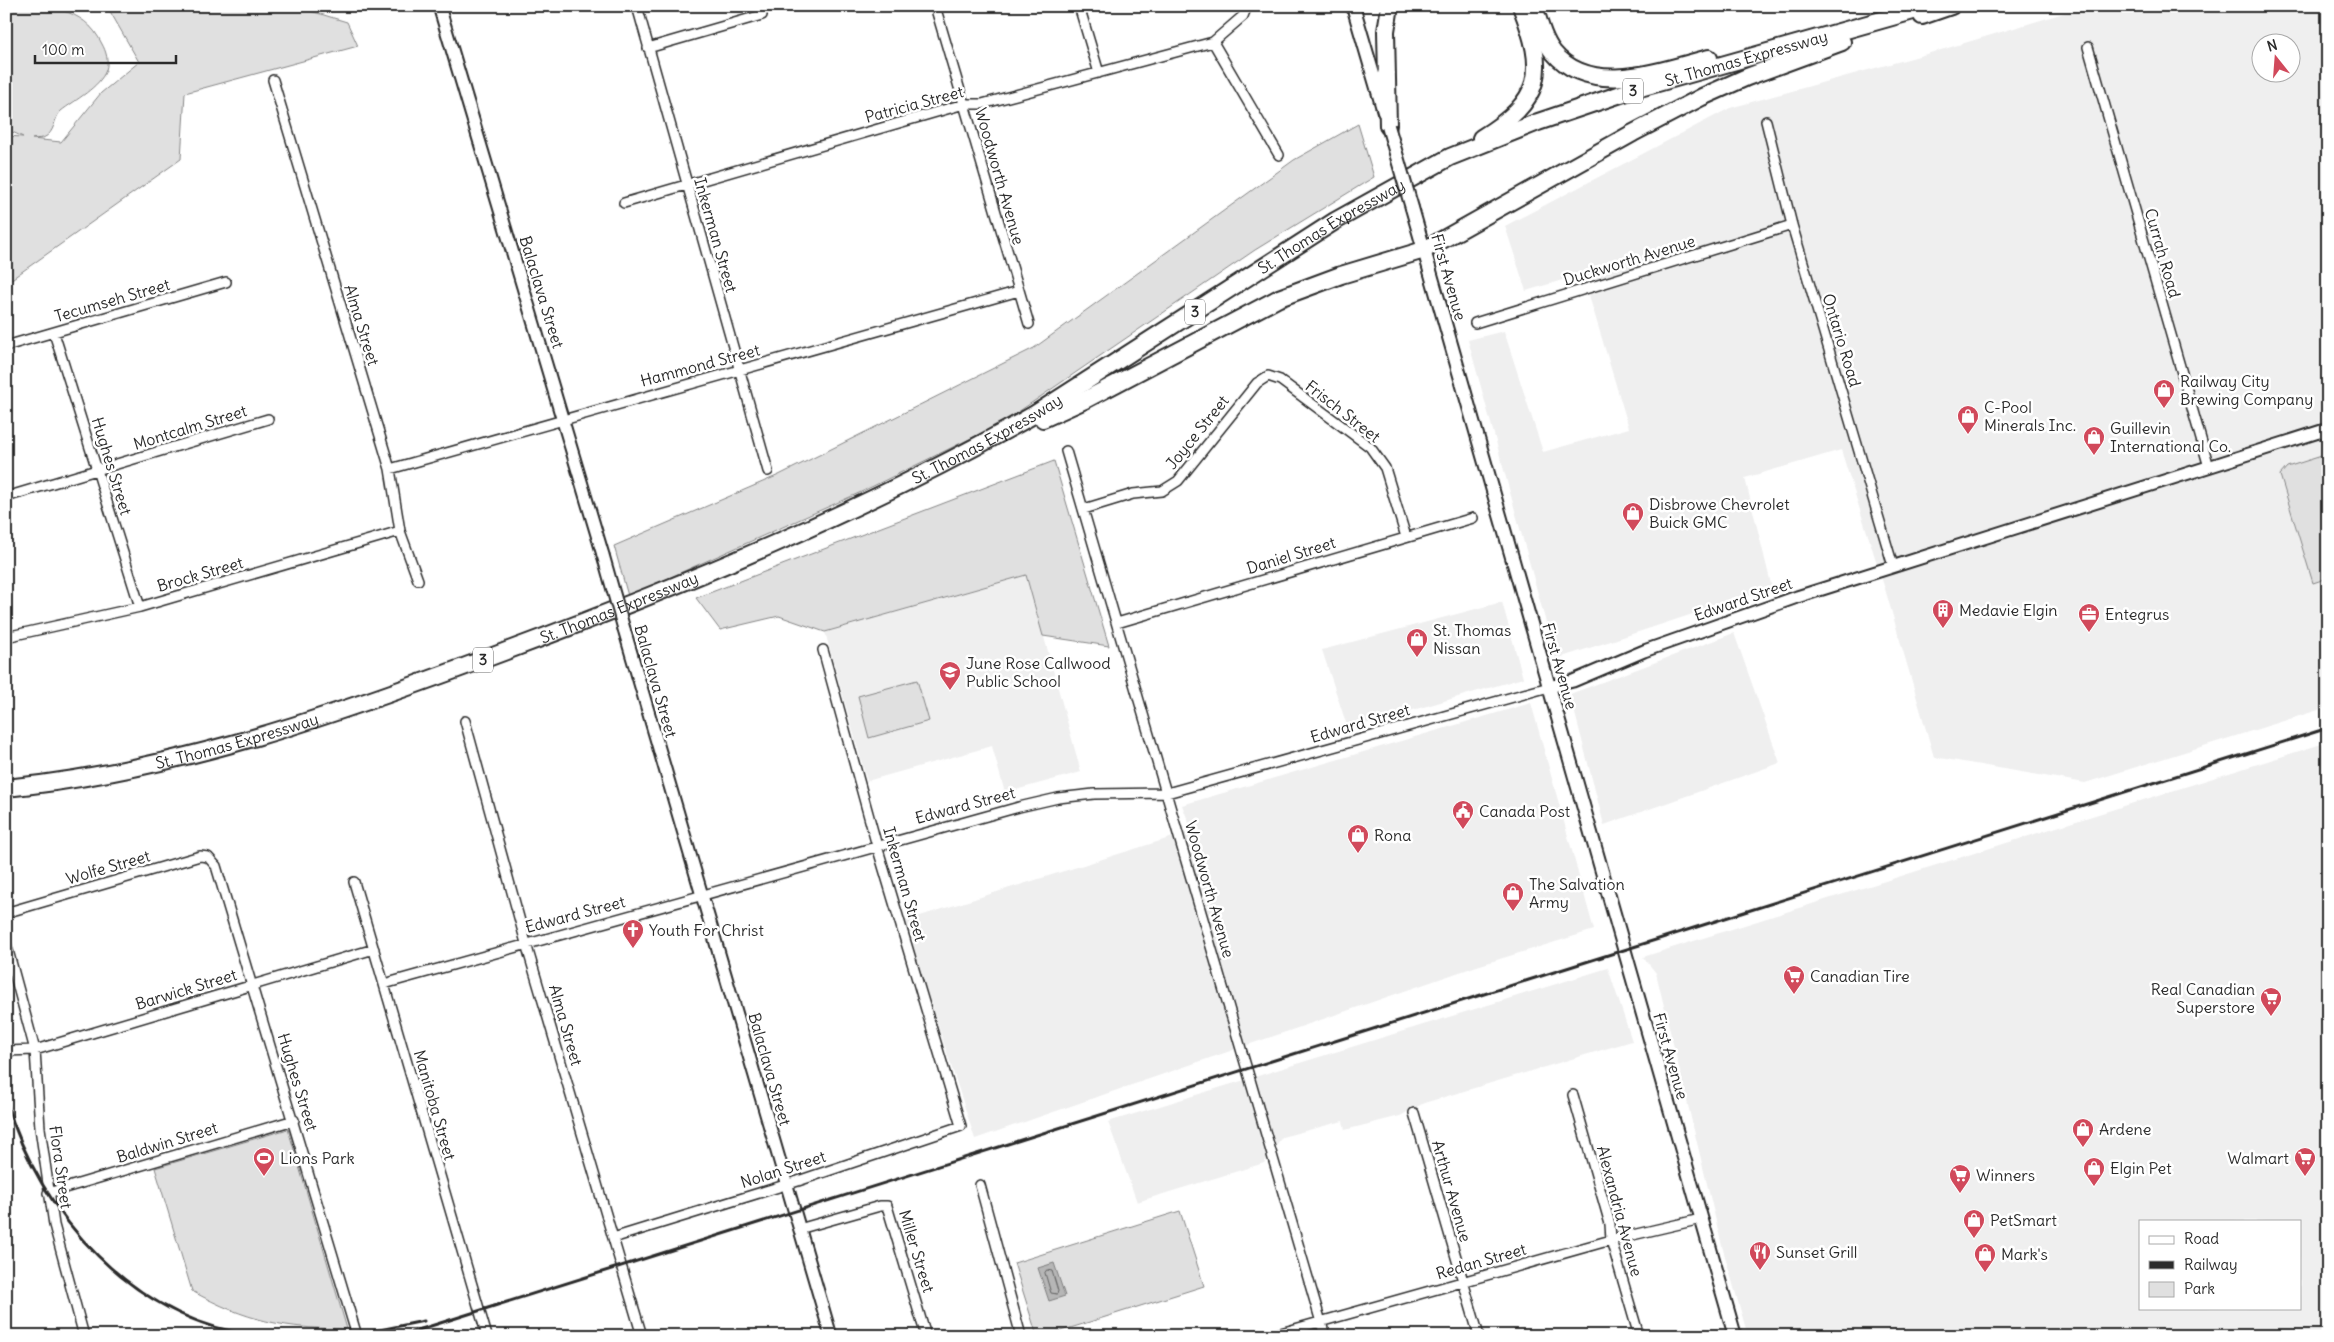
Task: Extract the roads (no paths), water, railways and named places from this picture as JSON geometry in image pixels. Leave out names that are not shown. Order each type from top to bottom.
[{"type":"highway","points":[[1388,126],[1386,32],[1390,6]]},
{"type":"highway","points":[[1450,157],[1508,120],[1522,107],[1530,94],[1536,77],[1537,61],[1521,6]]},
{"type":"highway","points":[[1534,6],[1547,42],[1562,62],[1571,68],[1599,77],[1636,76],[1772,42],[1821,37]]},
{"type":"highway","name":"St. Thomas Expressway","points":[[6,788],[102,774],[186,756],[282,729],[394,692],[559,632],[695,577],[804,531],[940,467],[1035,414],[1335,221],[1450,157],[1538,122],[1633,90],[1931,6]]},
{"type":"highway","points":[[940,467],[1085,400],[1279,298],[1341,275],[1424,250],[1633,133],[1702,97],[1747,77],[1830,45],[1951,6]]},
{"type":"main road","name":"First Avenue","points":[[1353,6],[1493,482],[1549,687],[1735,1336]]},
{"type":"street","name":"Balaclava Street","points":[[440,6],[603,555],[831,1336]]},
{"type":"street","name":"Inkerman Street","points":[[636,6],[768,471]]},
{"type":"street","name":"Woodworth Avenue","points":[[935,6],[1029,324]]},
{"type":"street","points":[[1079,6],[1099,73]]},
{"type":"street","points":[[1247,6],[1243,16],[1213,42],[1279,156]]},
{"type":"street","points":[[648,48],[762,15]]},
{"type":"street","name":"Patricia Street","points":[[624,203],[964,104],[982,104],[1213,42]]},
{"type":"street","name":"Currah Road","points":[[2088,47],[2209,467]]},
{"type":"street","name":"Alma Street","points":[[273,80],[390,469],[400,531],[418,580]]},
{"type":"street","name":"Ontario Road","points":[[1766,121],[1792,225],[1893,566]]},
{"type":"street","name":"Duckworth Avenue","points":[[1475,323],[1792,225]]},
{"type":"street","name":"Tecumseh Street","points":[[6,346],[226,282]]},
{"type":"street","name":"Hammond Street","points":[[390,469],[1019,291]]},
{"type":"street","name":"Hughes Street","points":[[54,333],[140,608]]},
{"type":"street","name":"Joyce Street","points":[[1084,509],[1133,494],[1162,491],[1178,481],[1257,383],[1268,376]]},
{"type":"street","name":"Frisch Street","points":[[1268,376],[1280,380],[1370,447],[1385,468],[1406,537]]},
{"type":"street","name":"Montcalm Street","points":[[6,497],[268,419]]},
{"type":"street","name":"Edward Street","points":[[384,984],[877,846],[1058,798],[1094,794],[1167,793],[1573,681],[1644,651],[1893,566],[2328,429]]},
{"type":"street","name":"Woodworth Avenue","points":[[1066,451],[1084,509],[1098,566],[1118,623],[1325,1336]]},
{"type":"street","name":"Daniel Street","points":[[1118,623],[1473,518]]},
{"type":"street","name":"Brock Street","points":[[6,637],[140,608],[400,531]]},
{"type":"street","name":"Inkerman Street","points":[[823,650],[877,846],[961,1126]]},
{"type":"street","name":"Alma Street","points":[[466,722],[527,944],[642,1336]]},
{"type":"street","name":"Wolfe Street","points":[[6,915],[12,911],[200,856],[208,857],[216,866]]},
{"type":"street","name":"Hughes Street","points":[[216,866],[294,1120],[357,1336]]},
{"type":"street","name":"Manitoba Street","points":[[354,882],[487,1336]]},
{"type":"street","name":"Flora Street","points":[[6,943],[35,1050],[40,1128],[48,1193],[62,1260],[84,1336]]},
{"type":"street","name":"Barwick Street","points":[[6,1051],[35,1050],[374,949]]},
{"type":"street","name":"Alexandria Avenue","points":[[1573,1094],[1610,1226],[1611,1240],[1639,1336]]},
{"type":"street","name":"Arthur Avenue","points":[[1414,1113],[1479,1336]]},
{"type":"street","name":"Baldwin Street","points":[[48,1193],[294,1120]]},
{"type":"street","name":"Nolan Street","points":[[613,1238],[786,1184],[961,1126]]},
{"type":"street","points":[[980,1185],[1021,1336]]},
{"type":"street","name":"Miller Street","points":[[799,1229],[880,1206],[888,1206],[926,1336]]},
{"type":"street","name":"Redan Street","points":[[1270,1336],[1611,1240],[1701,1219]]},
{"type":"water","points":[[1054,1263],[1065,1296],[1049,1301],[1038,1268]]},
{"type":"railway","points":[[399,1336],[2328,728]]},
{"type":"railway","points":[[6,1101],[22,1144],[43,1184],[68,1222],[98,1256],[132,1285],[170,1309],[212,1326],[257,1336]]},
{"type":"railway","points":[[350,1336],[424,1321]]},
{"type":"place","name":"Railway City Brewing Company","points":[[2164,409]]},
{"type":"place","name":"C-Pool Minerals Inc.","points":[[1968,435]]},
{"type":"place","name":"Guillevin International Co.","points":[[2094,456]]},
{"type":"place","name":"Disbrowe Chevrolet Buick GMC","points":[[1633,532]]},
{"type":"place","name":"Medavie Elgin","points":[[1943,629]]},
{"type":"place","name":"Entegrus","points":[[2089,633]]},
{"type":"place","name":"St. Thomas Nissan","points":[[1417,658]]},
{"type":"place","name":"June Rose Callwood Public School","points":[[950,691]]},
{"type":"place","name":"Canada Post","points":[[1463,830]]},
{"type":"place","name":"Rona","points":[[1358,854]]},
{"type":"place","name":"The Salvation Army","points":[[1513,912]]},
{"type":"place","name":"Youth For Christ","points":[[633,949]]},
{"type":"place","name":"Canadian Tire","points":[[1794,995]]},
{"type":"place","name":"Real Canadian Superstore","points":[[2271,1017]]},
{"type":"place","name":"Ardene","points":[[2083,1148]]},
{"type":"place","name":"Lions Park","points":[[264,1177]]},
{"type":"place","name":"Walmart","points":[[2305,1177]]},
{"type":"place","name":"Elgin Pet","points":[[2094,1187]]},
{"type":"place","name":"Winners","points":[[1960,1194]]},
{"type":"place","name":"PetSmart","points":[[1974,1239]]},
{"type":"place","name":"Sunset Grill","points":[[1760,1271]]},
{"type":"place","name":"Mark's","points":[[1985,1273]]}]
